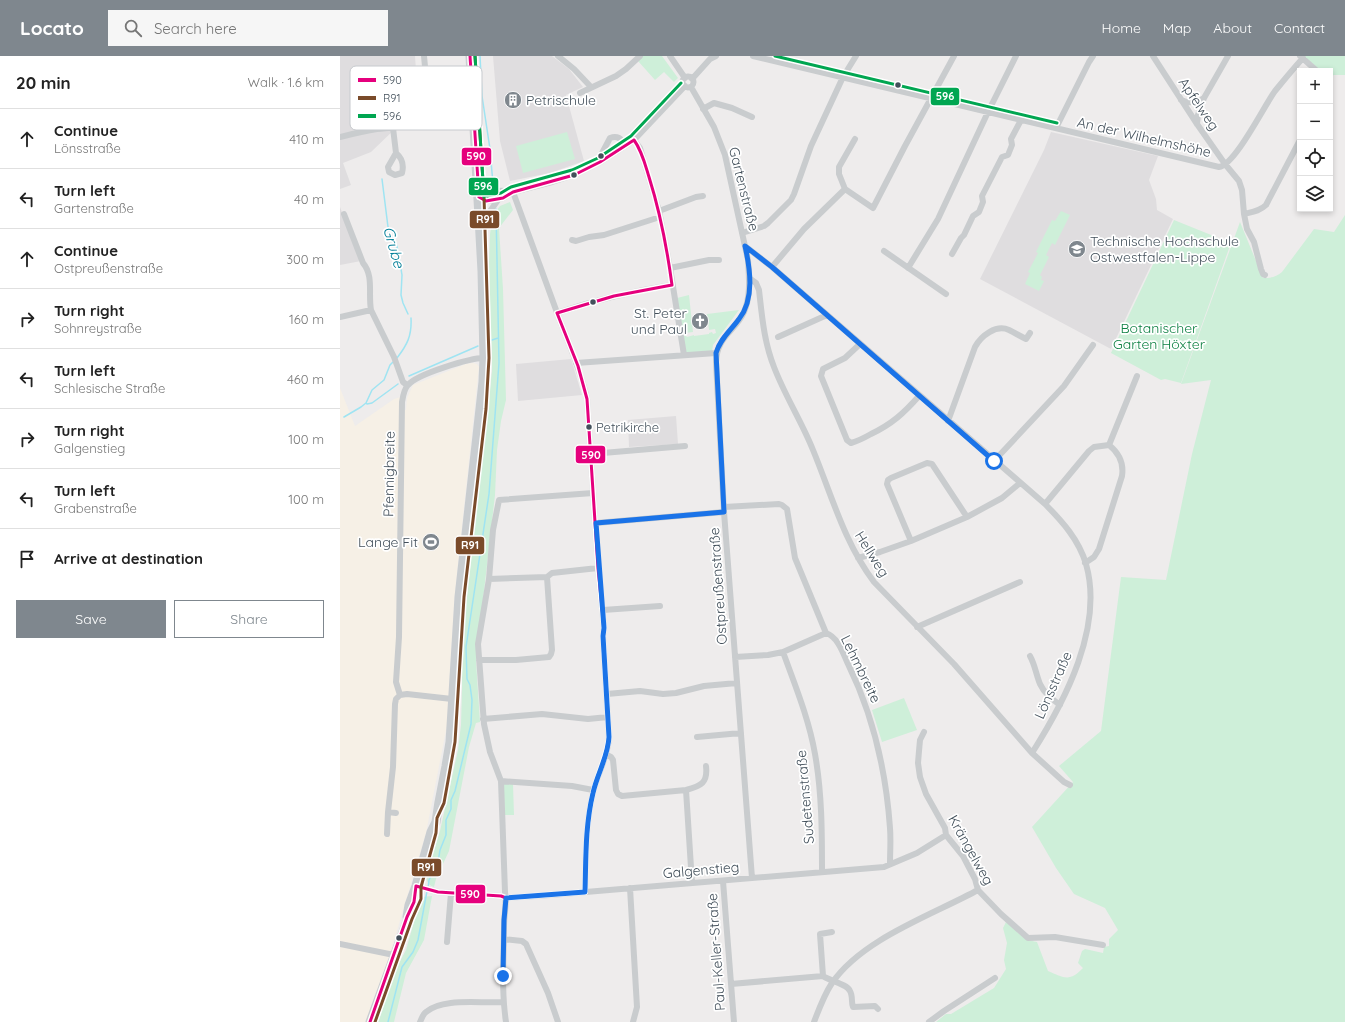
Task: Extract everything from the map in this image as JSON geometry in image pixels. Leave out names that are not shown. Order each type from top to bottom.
[{"type":"main road","points":[[470,56],[470,66]]},
{"type":"main road","points":[[370,1022],[407,917],[416,898],[431,832],[432,817],[439,802],[450,742],[459,597],[481,408],[484,358],[479,196],[475,130]]},
{"type":"street","points":[[424,56],[425,66]]},
{"type":"street","points":[[558,56],[574,69],[591,87]]},
{"type":"street","points":[[580,93],[616,76],[640,56]]},
{"type":"street","points":[[670,56],[685,78],[683,81],[688,86]]},
{"type":"street","points":[[513,192],[485,192],[479,196],[486,201],[498,200],[513,192],[567,177],[590,168],[634,140],[688,86],[693,83],[692,79],[710,59],[716,56]]},
{"type":"street","name":"An der Wilhelmshöhe","points":[[753,56],[1219,167],[1225,164],[1239,181],[1242,190],[1247,229],[1254,242],[1261,269],[1265,275]]},
{"type":"street","points":[[784,63],[786,56]]},
{"type":"street","points":[[742,233],[768,224],[790,200],[798,185],[810,146],[843,77],[856,56]]},
{"type":"street","points":[[855,139],[839,167],[839,174],[845,190],[873,208],[954,56]]},
{"type":"street","points":[[908,268],[938,219],[1016,56]]},
{"type":"street","points":[[1056,128],[1089,62],[1094,56]]},
{"type":"street","name":"Apfelweg","points":[[1153,56],[1225,164]]},
{"type":"street","points":[[1197,124],[1198,114],[1204,98],[1228,56]]},
{"type":"street","points":[[1225,164],[1239,149],[1265,105],[1302,57],[1314,68]]},
{"type":"street","points":[[685,78],[689,77],[692,79]]},
{"type":"street","name":"Gartenstraße","points":[[688,86],[714,127],[725,155],[748,260],[750,278]]},
{"type":"street","points":[[1181,100],[1191,103],[1204,98]]},
{"type":"street","points":[[703,109],[714,103],[732,108],[752,117]]},
{"type":"street","points":[[952,254],[964,235],[973,216],[978,212],[982,202],[982,196],[1002,157],[1008,155],[1012,145],[1011,139],[1021,120]]},
{"type":"street","points":[[340,137],[373,130]]},
{"type":"street","points":[[393,130],[396,153]]},
{"type":"street","points":[[600,162],[600,157],[610,138],[614,136],[619,138],[626,145]]},
{"type":"street","points":[[634,140],[640,148],[660,214],[684,355]]},
{"type":"street","points":[[1244,214],[1254,212],[1266,205],[1297,146]]},
{"type":"street","points":[[772,267],[804,229],[845,190]]},
{"type":"street","points":[[513,192],[585,388],[587,399],[598,568],[603,610],[609,748],[593,790],[587,827],[585,892]]},
{"type":"street","points":[[572,240],[576,241],[604,235],[660,214],[696,197],[703,196]]},
{"type":"street","points":[[480,233],[486,224],[488,214],[498,200]]},
{"type":"street","points":[[344,214],[363,263],[367,268],[370,280],[369,302],[371,310],[394,357],[403,382],[407,385],[415,380],[460,362],[476,358],[484,358]]},
{"type":"street","name":"Lönsstraße","points":[[745,246],[772,267],[1045,504],[1067,528],[1085,563],[1090,597],[1087,628],[1077,667],[1060,706],[1032,753]]},
{"type":"street","points":[[884,251],[946,294]]},
{"type":"street","points":[[670,268],[709,260],[719,260]]},
{"type":"street","points":[[576,363],[716,353],[721,342],[744,312],[750,278]]},
{"type":"street","name":"Hellweg","points":[[750,278],[756,283],[759,290],[766,344],[774,368],[813,449],[844,531],[858,558],[874,582],[954,664],[1032,753],[1064,782],[1070,785]]},
{"type":"street","points":[[557,313],[582,304],[672,285]]},
{"type":"street","points":[[340,317],[371,310]]},
{"type":"street","points":[[778,337],[827,315]]},
{"type":"street","points":[[948,420],[975,347],[981,338],[993,330],[1001,329],[1008,329],[1026,340],[1030,333]]},
{"type":"street","points":[[860,344],[845,358],[823,370],[821,376],[847,440],[856,442],[894,422],[919,396]]},
{"type":"street","points":[[994,461],[1064,386],[1093,345]]},
{"type":"street","name":"Ostpreußenstraße","points":[[716,353],[724,510],[752,878]]},
{"type":"street","points":[[1109,445],[1137,376]]},
{"type":"street","name":"Pfennigbreite","points":[[387,834],[393,767],[395,704],[396,699],[400,695],[396,682],[399,637],[402,402],[407,385]]},
{"type":"street","points":[[1045,504],[1094,447],[1109,445],[1119,455],[1123,469],[1122,476],[1098,549],[1094,557],[1085,563]]},
{"type":"street","points":[[591,454],[685,446]]},
{"type":"street","points":[[911,541],[887,484],[888,480],[891,478],[927,463],[932,464],[935,466],[967,517]]},
{"type":"street","points":[[858,558],[911,541],[967,517],[1002,498],[1020,483]]},
{"type":"street","points":[[506,1022],[503,1002],[506,898],[501,781],[490,752],[483,718],[478,644],[489,579],[493,530],[499,500],[593,493]]},
{"type":"street","name":"Lehmbreite","points":[[724,510],[779,504],[785,506],[787,509],[795,558],[826,633],[835,639],[843,653],[871,718],[878,748],[888,807],[890,828],[890,864]]},
{"type":"street","points":[[596,523],[724,510]]},
{"type":"street","points":[[489,579],[547,577],[552,573],[598,568]]},
{"type":"street","points":[[479,660],[498,661],[549,657],[551,654],[547,577]]},
{"type":"street","points":[[917,627],[1020,582]]},
{"type":"street","points":[[603,610],[660,606]]},
{"type":"street","points":[[735,657],[768,655],[783,652],[826,633]]},
{"type":"street","name":"Sudetenstraße","points":[[783,652],[801,702],[815,753],[821,808],[822,872]]},
{"type":"street","points":[[1030,656],[1040,685],[1046,694],[1060,706]]},
{"type":"street","points":[[607,694],[640,691],[663,694],[676,693],[704,686],[737,683]]},
{"type":"street","points":[[400,695],[406,694],[452,699]]},
{"type":"street","points":[[483,718],[542,714],[588,719],[608,717]]},
{"type":"street","name":"Krängelweg","points":[[924,732],[920,740],[919,751],[918,763],[920,777],[926,794],[945,828],[946,835],[963,856],[975,879],[978,890],[1001,914],[1028,938],[1055,937],[1103,945]]},
{"type":"street","points":[[697,737],[741,733]]},
{"type":"street","points":[[607,755],[613,760],[616,790],[618,794],[622,796],[694,788],[703,783],[706,778],[706,766]]},
{"type":"street","points":[[501,781],[572,786],[593,790]]},
{"type":"street","points":[[686,790],[692,883]]},
{"type":"street","points":[[388,812],[396,813]]},
{"type":"street","name":"Galgenstieg","points":[[419,887],[434,891],[501,896],[506,898],[878,868],[917,853],[946,835]]},
{"type":"street","name":"Paul-Keller-Straße","points":[[723,881],[734,1022]]},
{"type":"street","points":[[630,888],[637,1007],[634,1022]]},
{"type":"street","points":[[814,1022],[821,1004],[833,982],[861,953],[896,931],[978,890]]},
{"type":"street","points":[[447,942],[452,892]]},
{"type":"street","points":[[823,976],[820,934],[832,932]]},
{"type":"street","points":[[504,939],[522,941],[526,944],[548,993],[558,1022]]},
{"type":"street","points":[[340,944],[394,955]]},
{"type":"street","points":[[731,984],[823,976],[833,982],[846,986],[850,990],[853,1007],[875,1006],[878,1009]]},
{"type":"street","points":[[929,1022],[995,978]]},
{"type":"street","points":[[420,1022],[423,1014],[428,1010],[441,1005],[474,1002],[503,1002]]},
{"type":"shaded area","points":[[340,56],[415,56],[416,66],[350,66],[350,130],[394,130],[371,152],[343,163],[351,185],[340,189]]},
{"type":"shaded area","points":[[493,56],[552,56],[569,69],[583,87],[566,95],[584,161],[550,173],[510,181],[500,141]]},
{"type":"shaded area","name":"Technische Hochschule Ostwestfalen-Lippe","points":[[1051,132],[1158,156],[1149,180],[1156,199],[1157,210],[1173,219],[1111,349],[980,279],[1044,150]]},
{"type":"shaded area","points":[[340,207],[361,261],[340,265]]},
{"type":"shaded area","points":[[571,359],[582,395],[518,401],[516,364]]},
{"type":"shaded area","points":[[466,364],[477,364],[479,367],[455,592],[449,685],[449,715],[426,833],[391,951],[366,1022],[340,1022],[340,388],[355,426],[394,399],[401,397],[401,409],[406,410],[407,398],[413,385]]},
{"type":"shaded area","points":[[676,416],[678,444],[629,447],[628,420]]},
{"type":"green space","points":[[642,56],[662,56],[678,78],[674,82],[664,72],[655,80],[638,61]]},
{"type":"green space","points":[[1304,56],[1345,56],[1345,75],[1333,76],[1333,68],[1318,68]]},
{"type":"green space","points":[[567,132],[575,159],[523,173],[516,146]]},
{"type":"green space","points":[[510,202],[513,210],[499,228],[503,289],[506,400],[501,421],[497,450],[495,495],[476,661],[480,722],[476,723],[469,747],[449,851],[436,879],[434,887],[428,883],[426,876],[440,831],[458,750],[461,725],[462,654],[465,614],[492,371],[489,267],[490,234],[493,215],[500,206]]},
{"type":"green space","points":[[1061,211],[1070,215],[1055,245],[1052,243],[1046,255],[1049,257],[1040,275],[1042,277],[1041,280],[1044,281],[1039,291],[1025,284],[1030,273],[1028,272],[1052,220],[1055,221]]},
{"type":"green space","points":[[1345,215],[1345,1022],[936,1022],[946,1014],[951,1014],[994,988],[1006,969],[1004,960],[1007,943],[1003,928],[1006,922],[1027,940],[1037,942],[1048,971],[1063,977],[1070,977],[1083,968],[1078,963],[1082,951],[1085,949],[1103,953],[1104,947],[1109,946],[1109,939],[1118,930],[1105,908],[1074,894],[1056,868],[1032,827],[1073,782],[1059,766],[1101,731],[1121,577],[1166,580],[1192,454],[1211,380],[1181,384],[1240,222],[1263,278],[1266,278],[1275,276],[1282,272],[1314,229],[1334,232]]},
{"type":"green space","name":"Botanischer Garten Höxter","points":[[1174,220],[1231,243],[1181,383],[1165,379],[1161,380],[1111,353]]},
{"type":"green space","points":[[689,295],[693,332],[685,333],[687,337],[709,334],[712,332],[713,334],[716,333],[715,329],[709,330],[707,314],[739,310],[713,345],[712,352],[685,353],[677,298]]},
{"type":"green space","points":[[904,698],[917,730],[882,742],[872,710]]},
{"type":"green space","points":[[503,784],[513,784],[514,815],[505,815]]},
{"type":"green space","points":[[432,896],[424,940],[406,973],[394,1022],[378,1022],[396,969],[406,950],[421,897]]},
{"type":"waterway","points":[[480,56],[480,66]]},
{"type":"waterway","points":[[482,96],[490,149],[493,184]]},
{"type":"waterway","name":"Grube","points":[[382,179],[388,227],[390,234],[396,243],[402,275],[401,295],[408,314]]},
{"type":"waterway","points":[[428,888],[429,880],[438,862],[440,850],[446,835],[446,820],[451,809],[451,800],[455,791],[471,724],[472,700],[470,685],[467,679],[466,647],[489,494],[499,363],[496,209]]},
{"type":"waterway","name":"Grube","points":[[397,358],[404,349],[410,335],[411,318]]},
{"type":"waterway","points":[[492,340],[498,338]]},
{"type":"waterway","points":[[409,376],[478,346]]},
{"type":"waterway","name":"Grube","points":[[344,417],[366,403],[372,390],[384,380],[390,365],[393,362]]},
{"type":"waterway","points":[[366,403],[372,403],[398,384]]},
{"type":"waterway","points":[[388,1022],[402,967],[413,952],[418,940],[427,891]]},
{"type":"transit line","name":"590","points":[[470,56],[471,66]]},
{"type":"transit line","name":"R91","points":[[475,56],[476,66]]},
{"type":"transit line","name":"596","points":[[475,56],[476,66]]},
{"type":"transit line","name":"596","points":[[775,56],[1057,123]]},
{"type":"transit line","name":"596","points":[[481,193],[487,196],[501,193],[511,187],[572,170],[598,158],[631,136],[681,83]]},
{"type":"transit line","name":"590","points":[[475,130],[479,197]]},
{"type":"transit line","name":"R91","points":[[375,1022],[412,919],[421,899],[421,887],[436,833],[437,818],[444,803],[455,742],[464,597],[486,409],[489,358],[484,197],[480,130]]},
{"type":"transit line","name":"596","points":[[480,130],[484,197]]},
{"type":"transit line","name":"590","points":[[634,140],[643,158],[657,203],[672,285]]},
{"type":"transit line","name":"590","points":[[479,197],[486,201],[503,198],[513,192],[574,175],[600,162],[634,140]]},
{"type":"transit line","name":"590","points":[[557,313],[614,296],[672,285]]},
{"type":"transit line","name":"590","points":[[557,313],[578,366],[587,399],[598,568],[604,628],[603,636],[609,737],[590,805],[586,842],[585,892]]},
{"type":"transit line","name":"590","points":[[416,886],[438,892],[501,896],[506,898],[585,892]]},
{"type":"transit line","name":"590","points":[[370,1022],[407,917],[414,902],[416,886]]},
{"type":"place","name":"Petrischule","points":[[513,100]]},
{"type":"place","name":"Technische Hochschule Ostwestfalen-Lippe","points":[[1077,249]]},
{"type":"place","name":"St. Peter und Paul","points":[[700,321]]},
{"type":"place","name":"Petrikirche","points":[[589,427]]},
{"type":"place","name":"Lange Fit","points":[[431,542]]},
{"type":"route","points":[[503,976],[506,898],[585,892],[589,809],[597,777],[609,748],[603,636],[604,628],[596,523],[724,512],[716,353],[721,342],[744,312],[750,278],[745,246],[772,267],[994,461]]}]
